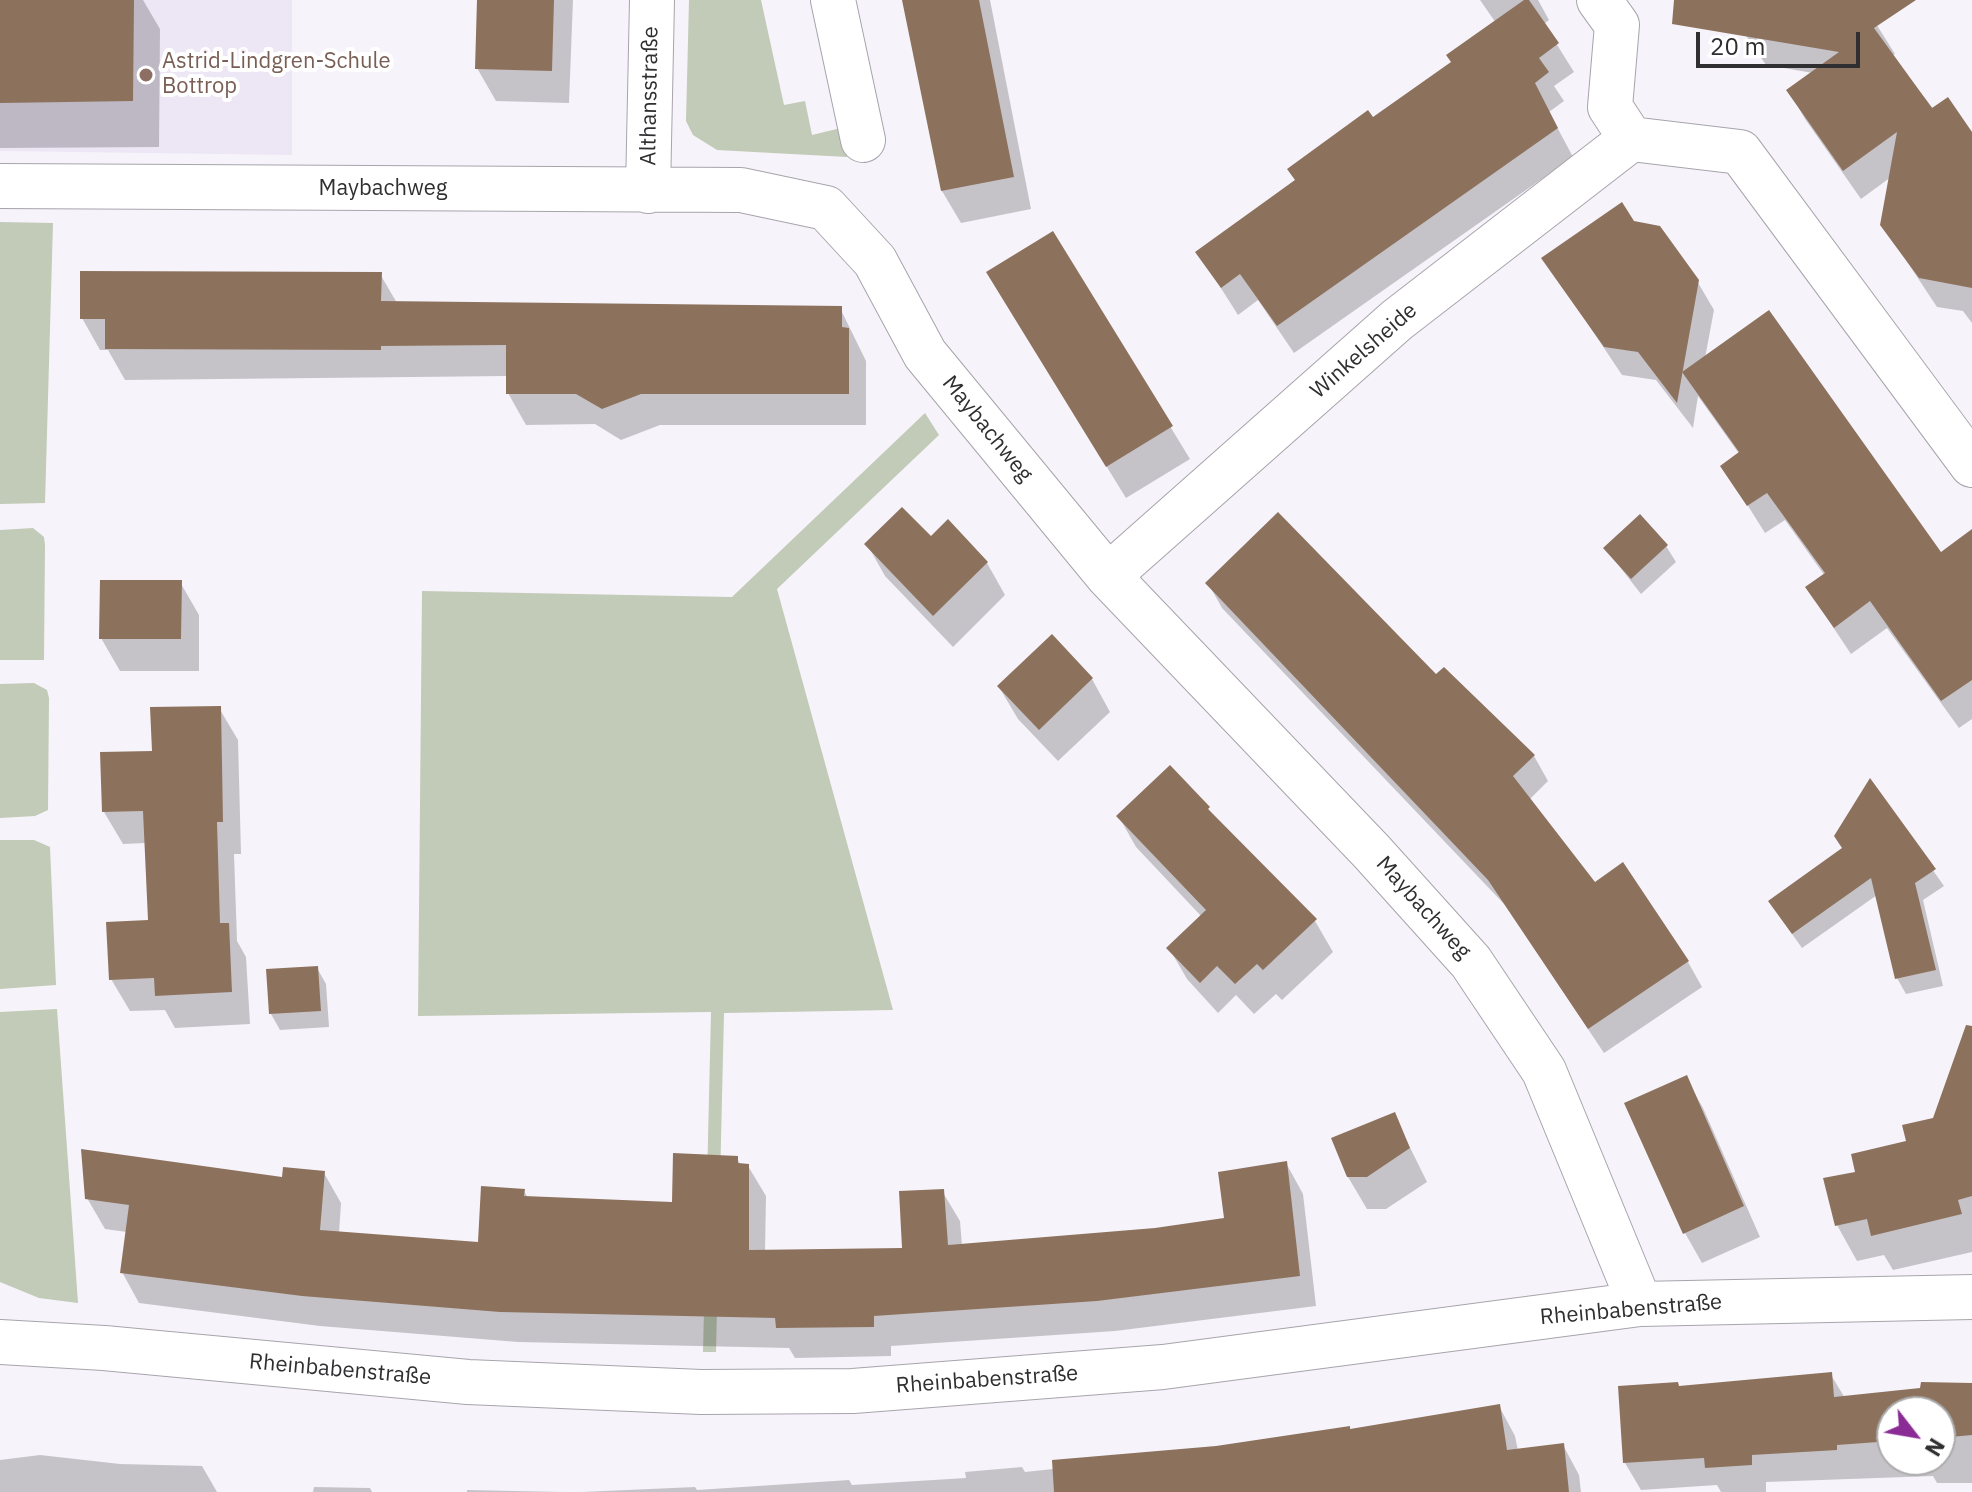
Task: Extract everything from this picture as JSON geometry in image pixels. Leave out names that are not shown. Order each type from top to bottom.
[{"type":"street","name":"Althansstraße","points":[[648,191],[652,0]]},
{"type":"street","points":[[833,0],[863,140]]},
{"type":"street","points":[[1599,0],[1617,25],[1610,107],[1631,139],[1740,152],[1972,465]]},
{"type":"street","name":"Winkelsheide","points":[[1108,576],[1397,320],[1631,139]]},
{"type":"street","name":"Maybachweg","points":[[0,186],[741,190],[826,208],[875,261],[925,354],[1108,576],[1372,852],[1471,962],[1544,1071],[1640,1304]]},
{"type":"street","name":"Rheinbabenstraße","points":[[0,1342],[104,1348],[468,1382],[701,1392],[853,1391],[1163,1367],[1640,1304],[1972,1297]]},
{"type":"shaded area","name":"Astrid-Lindgren-Schule Bottrop","points":[[0,0],[292,0],[292,155],[0,151]]},
{"type":"green space","points":[[689,0],[761,0],[784,105],[805,101],[812,135],[845,127],[847,157],[717,150],[693,135],[686,121]]},
{"type":"green space","points":[[0,222],[53,223],[45,503],[0,504]]},
{"type":"green space","points":[[925,413],[939,435],[777,589],[893,1010],[724,1013],[716,1352],[703,1352],[711,1012],[418,1016],[422,591],[732,597]]},
{"type":"green space","points":[[33,528],[44,537],[45,545],[44,660],[0,660],[0,530]]},
{"type":"green space","points":[[34,683],[47,690],[49,698],[48,810],[35,816],[0,818],[0,684]]},
{"type":"green space","points":[[0,840],[34,840],[50,847],[56,985],[0,989]]},
{"type":"green space","points":[[57,1009],[78,1303],[39,1298],[0,1282],[0,1012]]},
{"type":"building","points":[[0,0],[134,0],[133,101],[0,103]]},
{"type":"building","points":[[477,0],[554,0],[552,71],[475,69]]},
{"type":"building","points":[[902,0],[979,0],[1014,177],[941,191]]},
{"type":"building","points":[[1524,0],[1529,0],[1559,43],[1539,58],[1549,72],[1535,83],[1558,128],[1277,326],[1240,274],[1221,288],[1195,252],[1295,180],[1287,169],[1368,110],[1373,117],[1451,62],[1446,55]]},
{"type":"building","points":[[1674,0],[1916,0],[1874,28],[1932,108],[1948,97],[1972,132],[1972,288],[1919,278],[1880,225],[1897,132],[1843,171],[1786,90],[1839,52],[1672,24]]},
{"type":"building","points":[[1622,202],[1634,221],[1660,226],[1699,280],[1677,403],[1638,352],[1604,347],[1541,258]]},
{"type":"building","points":[[1053,231],[1173,426],[1106,467],[986,272]]},
{"type":"building","points":[[80,271],[382,272],[381,301],[842,306],[842,327],[849,328],[849,394],[641,394],[602,409],[576,394],[506,394],[506,345],[381,346],[381,350],[105,349],[105,319],[80,319]]},
{"type":"building","points":[[1769,310],[1941,552],[1972,529],[1972,680],[1941,701],[1870,601],[1834,628],[1805,587],[1825,573],[1767,493],[1747,506],[1720,466],[1739,452],[1682,372]]},
{"type":"building","points":[[902,507],[931,536],[948,519],[988,562],[933,616],[864,544]]},
{"type":"building","points":[[1278,512],[1436,674],[1444,667],[1535,755],[1513,776],[1595,882],[1623,862],[1689,961],[1588,1029],[1488,880],[1205,583]]},
{"type":"building","points":[[1640,514],[1668,545],[1631,579],[1603,548]]},
{"type":"building","points":[[100,580],[182,580],[181,639],[99,639]]},
{"type":"building","points":[[1052,634],[1093,678],[1039,730],[997,686]]},
{"type":"building","points":[[221,706],[223,822],[217,822],[220,923],[229,923],[232,992],[155,996],[154,978],[109,980],[106,922],[148,920],[143,811],[102,812],[100,752],[152,751],[150,707]]},
{"type":"building","points":[[1170,765],[1210,807],[1208,809],[1317,919],[1263,970],[1257,964],[1235,984],[1217,966],[1200,983],[1166,948],[1206,910],[1116,816]]},
{"type":"building","points":[[1870,778],[1936,869],[1915,883],[1936,970],[1895,979],[1871,878],[1792,934],[1768,901],[1842,848],[1834,836]]},
{"type":"building","points":[[318,966],[321,1011],[269,1014],[266,969]]},
{"type":"building","points":[[1966,1025],[1972,1026],[1972,1196],[1958,1200],[1962,1214],[1871,1236],[1867,1219],[1835,1226],[1823,1178],[1855,1172],[1851,1154],[1906,1141],[1902,1125],[1933,1118]]},
{"type":"building","points":[[1687,1075],[1744,1206],[1683,1234],[1624,1103]]},
{"type":"building","points":[[1395,1112],[1410,1148],[1367,1177],[1347,1177],[1331,1138]]},
{"type":"building","points":[[81,1149],[282,1177],[283,1167],[325,1171],[320,1230],[478,1242],[481,1186],[525,1189],[524,1196],[672,1202],[673,1153],[738,1156],[738,1163],[749,1164],[749,1250],[902,1248],[899,1191],[944,1189],[948,1245],[1155,1228],[1224,1218],[1218,1172],[1287,1161],[1300,1276],[1097,1301],[874,1316],[874,1327],[776,1328],[775,1318],[500,1312],[302,1296],[120,1273],[129,1205],[85,1199]]},
{"type":"building","points":[[1832,1372],[1834,1397],[1920,1388],[1921,1382],[1972,1383],[1972,1435],[1956,1436],[1956,1396],[1876,1396],[1876,1442],[1837,1445],[1837,1450],[1752,1455],[1752,1465],[1705,1468],[1704,1458],[1623,1463],[1618,1386],[1678,1382],[1679,1386]]},
{"type":"building","points":[[1500,1404],[1507,1450],[1564,1443],[1569,1492],[1054,1492],[1052,1460],[1216,1446],[1350,1426],[1350,1429]]},
{"type":"place","name":"Astrid-Lindgren-Schule Bottrop","points":[[146,75]]}]
